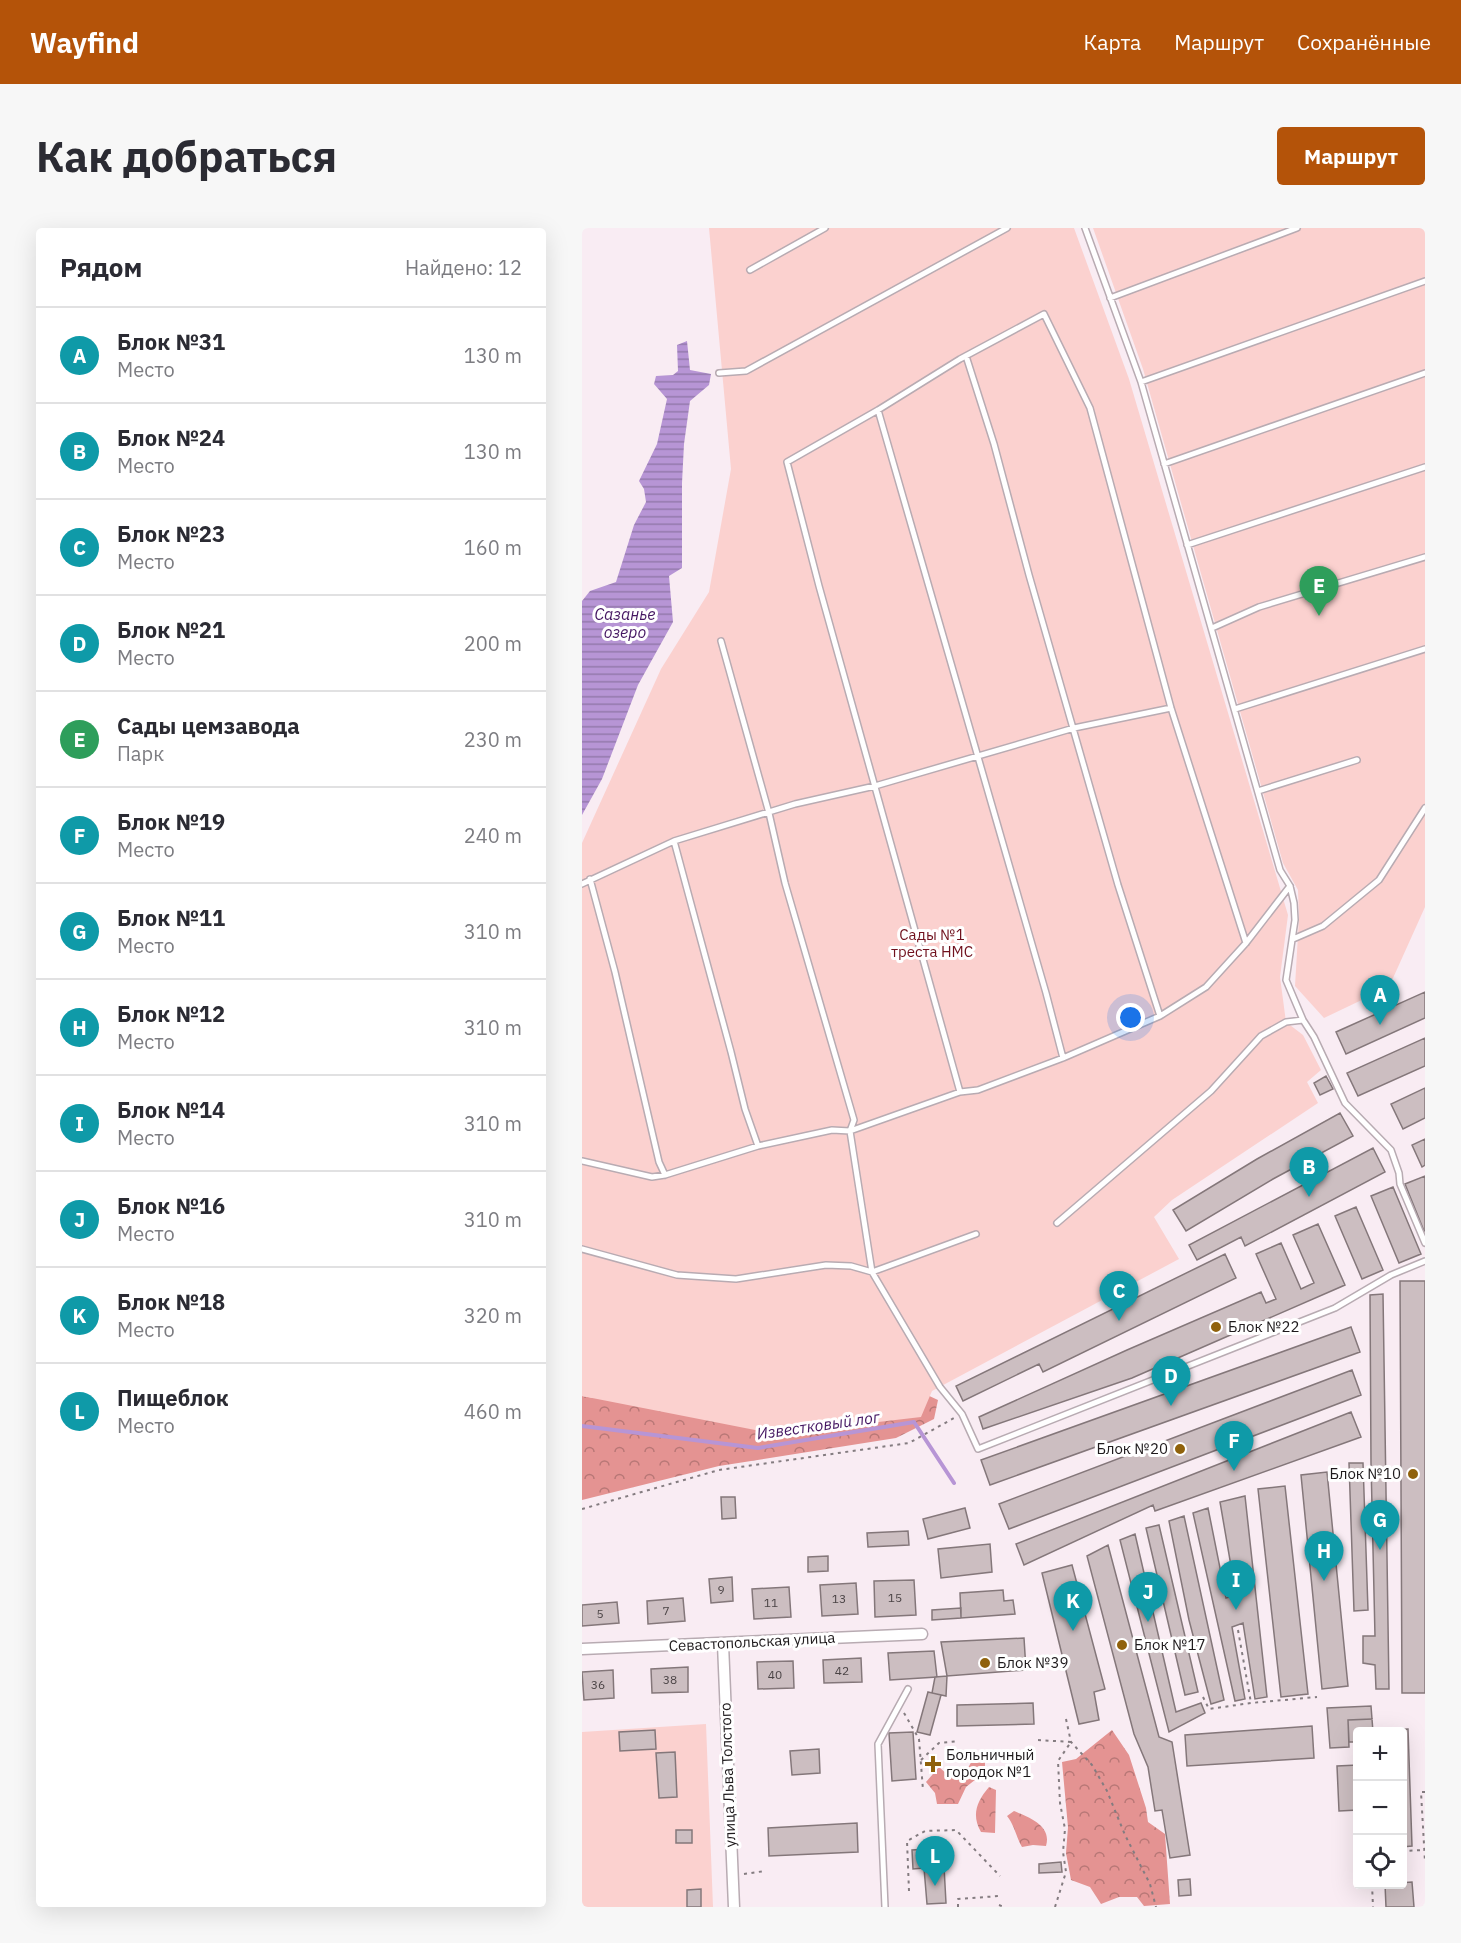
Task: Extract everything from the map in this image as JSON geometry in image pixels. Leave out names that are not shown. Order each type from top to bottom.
[{"type":"street","name":"Севастопольская улица","points":[[582,1649],[922,1634]]},
{"type":"street","name":"улица Льва Толстого","points":[[723,1644],[734,1907]]},
{"type":"lane","points":[[750,270],[825,228]]},
{"type":"lane","points":[[719,373],[746,371],[1007,228]]},
{"type":"lane","points":[[1085,228],[1141,382],[1281,870],[1290,886],[1295,920],[1286,980],[1303,1020],[1314,1037],[1345,1103],[1391,1150],[1399,1173],[1400,1184],[1425,1243]]},
{"type":"lane","points":[[1110,298],[1297,228]]},
{"type":"lane","points":[[1141,382],[1425,281]]},
{"type":"lane","points":[[960,1092],[819,586],[787,462],[966,356],[1044,314],[1090,408],[1172,708],[1246,943]]},
{"type":"lane","points":[[966,356],[994,444],[1118,885],[1160,1016]]},
{"type":"lane","points":[[1164,464],[1425,373]]},
{"type":"lane","points":[[878,410],[1063,1058]]},
{"type":"lane","points":[[1187,545],[1425,467]]},
{"type":"lane","points":[[1212,628],[1259,607],[1425,557]]},
{"type":"lane","points":[[721,641],[769,813],[788,893],[854,1120],[850,1131],[872,1272],[940,1387],[962,1414],[978,1449],[1335,1308],[1391,1275],[1425,1262]]},
{"type":"lane","points":[[1235,709],[1425,649]]},
{"type":"lane","points":[[582,884],[674,841],[795,804],[875,786],[1074,728],[1172,708]]},
{"type":"lane","points":[[1258,791],[1357,759]]},
{"type":"lane","points":[[1293,939],[1323,926],[1379,880],[1425,808]]},
{"type":"lane","points":[[674,841],[745,1109],[758,1146]]},
{"type":"lane","points":[[591,879],[615,972],[658,1162],[665,1174]]},
{"type":"lane","points":[[582,1161],[652,1177],[758,1146],[832,1130],[850,1131],[960,1092],[978,1090],[1063,1058],[1160,1016],[1206,987],[1246,943],[1290,886]]},
{"type":"lane","points":[[1057,1223],[1211,1091],[1262,1036],[1286,1022],[1303,1020]]},
{"type":"lane","points":[[582,1249],[677,1275],[736,1279],[826,1264],[851,1266],[872,1272],[976,1234]]},
{"type":"lane","points":[[885,1907],[878,1744],[908,1689]]},
{"type":"path","points":[[582,1509],[719,1470],[909,1443],[962,1414]]},
{"type":"path","points":[[1238,1630],[1251,1703]]},
{"type":"path","points":[[1203,1697],[1209,1709],[1317,1697]]},
{"type":"path","points":[[899,1705],[920,1739],[923,1790]]},
{"type":"path","points":[[1066,1719],[1071,1742],[1092,1765],[1107,1791],[1125,1835],[1150,1884],[1156,1907]]},
{"type":"path","points":[[1038,1740],[1071,1742]]},
{"type":"path","points":[[921,1760],[939,1743],[959,1741]]},
{"type":"path","points":[[1055,1907],[1066,1872],[1063,1852],[1065,1829],[1060,1803],[1058,1761],[1071,1742]]},
{"type":"path","points":[[1425,1792],[1422,1792],[1425,1862]]},
{"type":"path","points":[[909,1891],[907,1841],[925,1831],[956,1830],[1000,1876]]},
{"type":"path","points":[[1407,1851],[1424,1850]]},
{"type":"path","points":[[732,1876],[765,1871]]},
{"type":"path","points":[[1372,1889],[1373,1907]]},
{"type":"path","points":[[958,1907],[958,1899],[999,1896]]},
{"type":"path","points":[[999,1905],[1004,1907]]},
{"type":"green space","name":"Сады №1 треста НМС","points":[[709,228],[1074,228],[1129,379],[1288,915],[1280,977],[1286,1022],[1303,1035],[1321,1070],[1307,1082],[1318,1103],[1172,1200],[1154,1217],[1179,1259],[932,1391],[921,1417],[776,1434],[582,1396],[582,843],[661,669],[709,592],[731,469]]},
{"type":"green space","points":[[1093,228],[1425,228],[1425,907],[1389,987],[1324,1018],[1295,986],[1299,918],[1298,890],[1283,863],[1143,369]]},
{"type":"green space","points":[[925,1394],[938,1400],[934,1419],[896,1438],[719,1466],[582,1500],[582,1396],[594,1398]]},
{"type":"green space","points":[[706,1724],[713,1907],[582,1907],[582,1732]]},
{"type":"green space","points":[[1112,1730],[1129,1755],[1146,1808],[1148,1822],[1165,1834],[1170,1904],[1144,1906],[1137,1897],[1119,1897],[1101,1904],[1090,1887],[1071,1880],[1066,1853],[1068,1827],[1062,1762],[1076,1759]]},
{"type":"green space","points":[[973,1759],[985,1762],[985,1772],[966,1787],[958,1804],[937,1804],[935,1793],[926,1782],[939,1767],[948,1775],[964,1775]]},
{"type":"green space","points":[[989,1787],[996,1790],[995,1833],[981,1832],[976,1820],[977,1808]]},
{"type":"green space","points":[[1014,1811],[1033,1820],[1043,1828],[1047,1839],[1046,1846],[1022,1847],[1007,1816]]},
{"type":"water","name":"Сазанье озеро","points":[[687,341],[690,370],[711,374],[709,385],[690,401],[682,483],[682,568],[669,576],[673,622],[638,685],[602,779],[582,815],[582,601],[590,591],[616,582],[634,525],[646,502],[644,489],[639,481],[657,444],[667,399],[654,384],[656,376],[673,375],[678,371],[677,345]]},
{"type":"building","points":[[1425,992],[1425,1018],[1346,1054],[1336,1032]]},
{"type":"building","points":[[1425,1038],[1425,1066],[1358,1096],[1347,1073]]},
{"type":"building","points":[[1326,1076],[1333,1089],[1320,1095],[1314,1083]]},
{"type":"building","points":[[1425,1088],[1425,1118],[1403,1129],[1391,1104]]},
{"type":"building","points":[[1340,1113],[1353,1136],[1273,1179],[1186,1231],[1173,1210],[1257,1159]]},
{"type":"building","points":[[1425,1139],[1425,1165],[1422,1167],[1412,1145]]},
{"type":"building","points":[[1373,1148],[1385,1172],[1245,1246],[1241,1237],[1197,1260],[1189,1245]]},
{"type":"building","points":[[1425,1176],[1425,1231],[1424,1231],[1405,1184]]},
{"type":"building","points":[[1393,1187],[1421,1254],[1399,1263],[1371,1196]]},
{"type":"building","points":[[1356,1207],[1383,1270],[1362,1279],[1335,1216]]},
{"type":"building","name":"Блок №22","points":[[1318,1224],[1345,1285],[1132,1378],[983,1429],[979,1417],[1127,1350],[1261,1292],[1266,1303],[1276,1299],[1256,1254],[1281,1243],[1301,1289],[1314,1283],[1293,1235]]},
{"type":"building","points":[[1225,1254],[1236,1278],[1043,1372],[1039,1364],[963,1401],[956,1386]]},
{"type":"building","name":"Блок №10","points":[[1400,1281],[1425,1281],[1425,1693],[1402,1693]]},
{"type":"building","points":[[1383,1294],[1389,1689],[1376,1689],[1375,1665],[1363,1663],[1363,1636],[1375,1636],[1370,1295]]},
{"type":"building","points":[[1351,1327],[1360,1352],[990,1485],[981,1460]]},
{"type":"building","name":"Блок №20","points":[[1352,1370],[1361,1395],[1009,1529],[999,1504]]},
{"type":"building","points":[[1351,1412],[1361,1437],[1155,1511],[1153,1505],[1024,1565],[1016,1544]]},
{"type":"building","points":[[1349,1463],[1363,1463],[1368,1610],[1354,1611]]},
{"type":"building","points":[[1327,1472],[1348,1686],[1322,1689],[1301,1475]]},
{"type":"building","points":[[1285,1486],[1308,1694],[1281,1697],[1258,1489]]},
{"type":"building","points":[[1245,1496],[1267,1697],[1255,1699],[1243,1623],[1232,1627],[1245,1699],[1235,1701],[1193,1513],[1208,1508],[1226,1598],[1236,1595],[1220,1502]]},
{"type":"building","points":[[721,1497],[735,1497],[736,1518],[722,1519]]},
{"type":"building","points":[[965,1508],[970,1528],[928,1539],[923,1519]]},
{"type":"building","points":[[1184,1516],[1224,1700],[1211,1704],[1189,1620],[1169,1521]]},
{"type":"building","points":[[1159,1525],[1198,1692],[1185,1695],[1146,1528]]},
{"type":"building","points":[[908,1531],[909,1545],[868,1547],[867,1533]]},
{"type":"building","points":[[1135,1534],[1176,1712],[1201,1703],[1205,1713],[1169,1732],[1120,1540]]},
{"type":"building","points":[[990,1544],[992,1572],[941,1578],[938,1549]]},
{"type":"building","name":"Блок №17","points":[[1108,1545],[1159,1737],[1172,1742],[1190,1855],[1170,1858],[1162,1810],[1155,1811],[1148,1767],[1134,1734],[1087,1556]]},
{"type":"building","points":[[828,1556],[828,1571],[808,1572],[808,1557]]},
{"type":"building","points":[[1072,1565],[1105,1689],[1094,1692],[1099,1720],[1079,1724],[1042,1573]]},
{"type":"building","points":[[732,1577],[733,1601],[711,1603],[709,1579]]},
{"type":"building","points":[[914,1580],[916,1615],[875,1617],[874,1581]]},
{"type":"building","points":[[856,1583],[858,1614],[822,1616],[820,1585]]},
{"type":"building","points":[[789,1587],[791,1617],[754,1619],[752,1589]]},
{"type":"building","name":"Блок №39","points":[[1003,1590],[1004,1601],[1013,1600],[1015,1614],[961,1618],[960,1593]]},
{"type":"building","points":[[683,1598],[685,1621],[648,1624],[647,1601]]},
{"type":"building","points":[[617,1602],[619,1623],[582,1626],[582,1605]]},
{"type":"building","points":[[961,1608],[961,1618],[932,1620],[932,1610]]},
{"type":"building","name":"Блок №39","points":[[1024,1638],[1026,1670],[947,1676],[941,1642]]},
{"type":"building","points":[[934,1651],[937,1677],[890,1680],[888,1653]]},
{"type":"building","points":[[861,1658],[862,1682],[824,1683],[823,1660]]},
{"type":"building","points":[[793,1661],[794,1688],[758,1689],[757,1662]]},
{"type":"building","points":[[688,1667],[688,1692],[652,1693],[651,1669]]},
{"type":"building","points":[[613,1670],[614,1698],[584,1700],[582,1672]]},
{"type":"building","points":[[947,1676],[946,1696],[932,1693],[935,1677]]},
{"type":"building","points":[[928,1692],[941,1695],[930,1735],[917,1732]]},
{"type":"building","name":"Блок №39","points":[[1033,1703],[1034,1724],[957,1726],[957,1705]]},
{"type":"building","points":[[1371,1706],[1372,1719],[1348,1720],[1349,1747],[1330,1748],[1327,1708]]},
{"type":"building","points":[[1372,1719],[1373,1727],[1353,1727],[1353,1742],[1349,1742],[1348,1720]]},
{"type":"building","points":[[1312,1726],[1314,1758],[1187,1766],[1185,1735]]},
{"type":"building","points":[[1407,1729],[1412,1846],[1407,1846],[1407,1781]]},
{"type":"building","points":[[655,1730],[656,1749],[620,1751],[619,1732]]},
{"type":"building","points":[[913,1732],[916,1779],[892,1781],[889,1733]]},
{"type":"building","points":[[819,1749],[820,1773],[792,1775],[790,1751]]},
{"type":"building","points":[[675,1752],[677,1797],[659,1798],[656,1753]]},
{"type":"building","points":[[1353,1765],[1353,1810],[1339,1811],[1337,1766]]},
{"type":"building","points":[[857,1823],[858,1852],[769,1856],[768,1828]]},
{"type":"building","points":[[676,1830],[692,1830],[692,1843],[676,1843]]},
{"type":"building","points":[[943,1848],[946,1903],[927,1904],[924,1868],[913,1869],[912,1850]]},
{"type":"building","points":[[1061,1862],[1062,1872],[1039,1873],[1039,1864]]},
{"type":"building","points":[[1190,1879],[1191,1895],[1179,1896],[1178,1880]]},
{"type":"building","points":[[1407,1882],[1412,1882],[1414,1907],[1386,1907],[1385,1889],[1407,1889]]},
{"type":"building","points":[[701,1889],[701,1907],[687,1907],[687,1890]]},
{"type":"waterway","name":"Известковый лог","points":[[582,1426],[758,1448],[914,1422],[954,1483]]},
{"type":"place","name":"Сады цемзавода","points":[[1319,616]]},
{"type":"place","name":"Блок №31","points":[[1380,1025]]},
{"type":"place","name":"Блок №24","points":[[1309,1197]]},
{"type":"place","name":"Блок №23","points":[[1119,1321]]},
{"type":"place","name":"Блок №22","points":[[1216,1327]]},
{"type":"place","name":"Блок №21","points":[[1171,1406]]},
{"type":"place","name":"Блок №20","points":[[1180,1449]]},
{"type":"place","name":"Блок №19","points":[[1234,1471]]},
{"type":"place","name":"Блок №10","points":[[1413,1474]]},
{"type":"place","name":"Блок №11","points":[[1380,1550]]},
{"type":"place","name":"Блок №12","points":[[1324,1581]]},
{"type":"place","name":"Блок №14","points":[[1236,1610]]},
{"type":"place","name":"Блок №16","points":[[1148,1622]]},
{"type":"place","name":"Блок №18","points":[[1073,1631]]},
{"type":"place","name":"Блок №17","points":[[1122,1645]]},
{"type":"place","name":"Блок №39","points":[[985,1663]]},
{"type":"place","name":"Больничный городок №1","points":[[933,1764]]},
{"type":"place","name":"Пищеблок","points":[[935,1886]]}]
